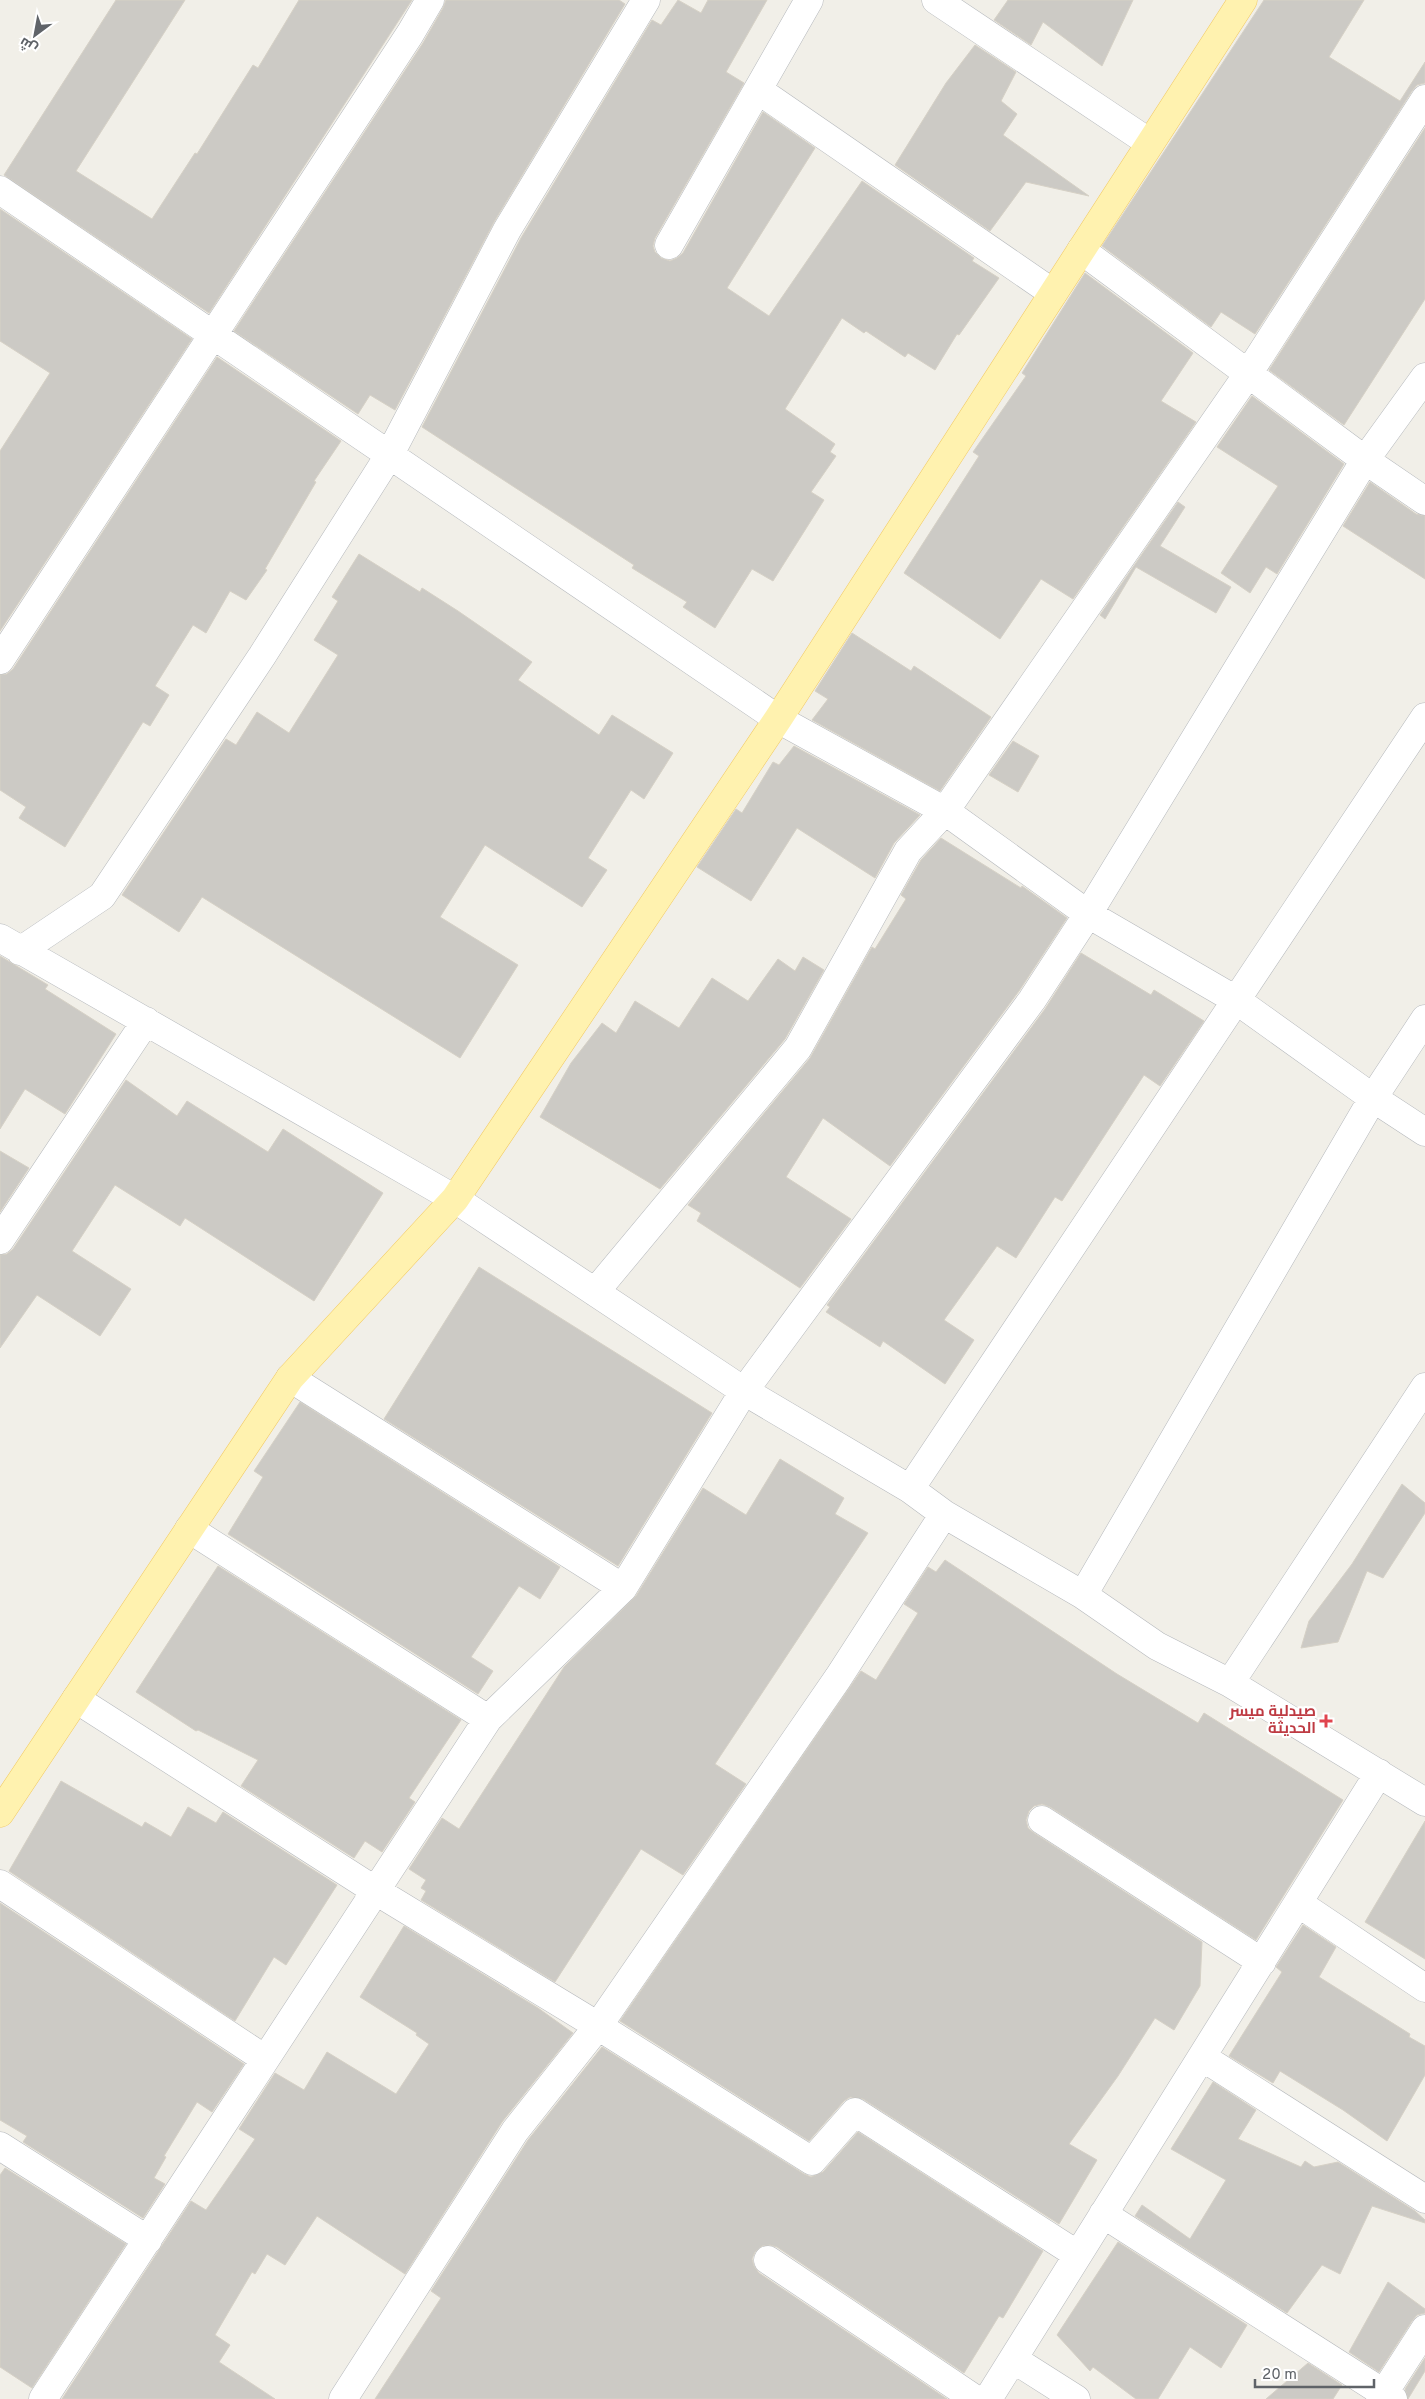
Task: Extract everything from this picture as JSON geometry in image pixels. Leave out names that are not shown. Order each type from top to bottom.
[{"type":"main road","points":[[0,1813],[290,1378],[455,1200],[778,719],[1243,0]]},
{"type":"street","points":[[0,660],[211,335],[410,34],[430,0]]},
{"type":"street","points":[[10,945],[102,896],[278,632],[390,454],[507,230],[646,0]]},
{"type":"street","points":[[669,245],[809,0]]},
{"type":"street","points":[[936,0],[1150,143]]},
{"type":"street","points":[[758,90],[1053,293]]},
{"type":"street","points":[[595,1292],[798,1048],[908,851],[945,812],[1248,374],[1425,99]]},
{"type":"street","points":[[0,190],[778,719],[945,812],[1088,914],[1236,1000],[1373,1098],[1425,1132]]},
{"type":"street","points":[[1081,250],[1365,460],[1425,500]]},
{"type":"street","points":[[43,2399],[488,1719],[623,1588],[744,1391],[1032,1000],[1088,914],[1365,460],[1425,377]]},
{"type":"street","points":[[910,1489],[1425,717]]},
{"type":"street","points":[[10,945],[146,1020],[455,1200],[744,1391],[910,1489],[944,1514],[1083,1594],[1157,1646],[1230,1683],[1425,1802]]},
{"type":"street","points":[[1083,1594],[1373,1098],[1425,1018]]},
{"type":"street","points":[[0,1240],[146,1020]]},
{"type":"street","points":[[290,1378],[623,1588]]},
{"type":"street","points":[[1230,1683],[1425,1387]]},
{"type":"street","points":[[343,2399],[515,2131],[598,2026],[838,1678],[944,1514]]},
{"type":"street","points":[[189,1529],[488,1719]]},
{"type":"street","points":[[76,1700],[376,1891],[598,2026],[812,2161],[855,2112],[1078,2255]]},
{"type":"street","points":[[988,2399],[1379,1773]]},
{"type":"street","points":[[1042,1820],[1262,1962]]},
{"type":"street","points":[[0,1884],[265,2059]]},
{"type":"street","points":[[1298,1903],[1425,1988]]},
{"type":"street","points":[[1202,2058],[1425,2199]]},
{"type":"street","points":[[0,2146],[148,2240]]},
{"type":"street","points":[[1103,2214],[1385,2397],[1425,2329]]},
{"type":"street","points":[[768,2260],[975,2399]]},
{"type":"street","points":[[1013,2359],[1076,2399]]},
{"type":"building","points":[[116,0],[185,0],[76,171],[152,219],[195,153],[197,154],[253,65],[258,68],[299,0],[412,0],[209,313],[4,175]]},
{"type":"building","points":[[446,0],[619,0],[625,4],[494,222],[395,410],[370,395],[358,414],[234,331],[423,43]]},
{"type":"building","points":[[678,0],[701,13],[708,0],[767,0],[726,72],[744,83],[655,238],[653,246],[655,252],[661,258],[670,261],[683,253],[763,112],[815,148],[727,288],[769,316],[862,181],[974,258],[972,261],[999,278],[959,335],[957,334],[935,370],[908,353],[905,357],[866,331],[864,333],[842,318],[785,409],[835,444],[830,452],[836,456],[811,492],[824,500],[773,581],[752,569],[715,628],[683,607],[687,602],[632,568],[634,565],[422,427],[521,238],[652,20],[661,25]]},
{"type":"building","points":[[1008,0],[1133,0],[1102,66],[1043,22],[1031,45],[994,20]]},
{"type":"building","points":[[1264,0],[1364,0],[1329,57],[1400,101],[1425,62],[1425,83],[1417,85],[1412,91],[1255,334],[1221,312],[1211,327],[1102,246]]},
{"type":"building","points":[[975,45],[1016,72],[1001,101],[1017,114],[1003,135],[1089,196],[1026,182],[990,231],[895,165],[946,83]]},
{"type":"building","points":[[1425,128],[1425,299],[1344,425],[1269,370]]},
{"type":"building","points":[[0,209],[192,339],[0,631],[0,451],[50,373],[0,341]]},
{"type":"building","points":[[1085,273],[1193,353],[1161,401],[1196,422],[1073,599],[1041,579],[1000,639],[904,573],[979,456],[973,452],[1026,376],[1022,373]]},
{"type":"building","points":[[217,357],[341,441],[314,481],[316,482],[265,569],[267,570],[246,600],[230,591],[206,633],[193,625],[155,686],[169,695],[150,726],[143,722],[65,847],[19,818],[26,807],[0,790],[0,675],[7,674],[13,669]]},
{"type":"building","points":[[1252,396],[1344,464],[1277,574],[1266,567],[1250,593],[1221,573],[1278,486],[1217,447]]},
{"type":"building","points":[[1370,482],[1416,514],[1425,516],[1425,579],[1343,526]]},
{"type":"building","points":[[1178,502],[1185,507],[1160,546],[1231,587],[1216,613],[1136,567],[1105,619],[1100,615]]},
{"type":"building","points":[[359,554],[420,592],[422,588],[532,662],[518,680],[599,735],[612,715],[673,753],[644,799],[631,790],[588,858],[607,870],[582,907],[485,845],[440,917],[518,965],[460,1058],[202,897],[179,932],[122,895],[226,739],[236,745],[257,712],[289,733],[338,655],[314,640],[338,601],[332,597]]},
{"type":"building","points":[[852,633],[911,671],[914,666],[991,717],[940,791],[812,720],[828,699],[815,691]]},
{"type":"building","points":[[1013,741],[1039,756],[1018,792],[989,775]]},
{"type":"building","points":[[794,746],[920,815],[894,843],[875,878],[797,828],[751,901],[697,867],[736,809],[742,813],[773,762],[779,765]]},
{"type":"building","points":[[941,838],[1021,888],[1022,886],[1067,918],[1019,991],[890,1166],[823,1118],[786,1177],[851,1219],[800,1288],[697,1221],[701,1213],[688,1205],[810,1058],[872,947],[875,949],[906,899],[901,895],[921,860]]},
{"type":"building","points":[[1081,953],[1151,995],[1154,990],[1204,1021],[1160,1086],[1144,1075],[1062,1201],[1055,1197],[1016,1258],[997,1246],[944,1320],[974,1340],[945,1384],[883,1341],[880,1347],[826,1312],[830,1307],[827,1305],[1045,1009]]},
{"type":"building","points":[[0,956],[48,985],[45,989],[116,1034],[65,1114],[25,1089],[0,1129]]},
{"type":"building","points":[[803,957],[824,970],[785,1039],[660,1189],[540,1117],[571,1063],[602,1023],[616,1033],[635,1001],[679,1028],[712,978],[748,1001],[778,959],[795,971]]},
{"type":"building","points":[[126,1080],[177,1116],[187,1101],[268,1152],[283,1129],[383,1193],[314,1301],[185,1218],[180,1226],[115,1185],[72,1251],[131,1289],[100,1336],[37,1295],[0,1348],[0,1255],[7,1254],[13,1249]]},
{"type":"building","points":[[0,1151],[29,1168],[0,1212]]},
{"type":"building","points":[[479,1267],[712,1413],[618,1566],[384,1419]]},
{"type":"building","points":[[300,1402],[560,1567],[540,1599],[519,1586],[471,1657],[493,1671],[478,1694],[228,1534],[263,1477],[254,1471]]},
{"type":"building","points":[[780,1459],[844,1498],[835,1514],[868,1533],[715,1764],[746,1784],[683,1875],[641,1849],[555,1982],[421,1900],[426,1891],[421,1888],[426,1880],[409,1869],[442,1818],[459,1829],[564,1667],[636,1596],[703,1488],[746,1515]]},
{"type":"building","points":[[1402,1484],[1425,1503],[1425,1513],[1383,1578],[1367,1571],[1338,1642],[1301,1648],[1309,1621],[1352,1564]]},
{"type":"building","points":[[945,1560],[1117,1674],[1198,1723],[1204,1713],[1343,1800],[1256,1940],[1050,1807],[1042,1804],[1034,1806],[1029,1811],[1026,1820],[1028,1828],[1034,1833],[1202,1942],[1200,1986],[1174,2030],[1155,2018],[1118,2076],[1069,2144],[1097,2160],[1059,2224],[863,2099],[850,2097],[844,2101],[809,2141],[620,2021],[861,1671],[876,1680],[918,1613],[904,1604],[928,1567],[936,1572]]},
{"type":"building","points":[[218,1566],[461,1720],[409,1798],[415,1802],[382,1852],[365,1841],[354,1858],[241,1786],[258,1760],[198,1730],[196,1731],[136,1692]]},
{"type":"building","points":[[61,1781],[142,1827],[145,1822],[171,1837],[188,1807],[216,1823],[223,1812],[337,1885],[286,1965],[274,1957],[235,2021],[9,1871]]},
{"type":"building","points":[[1425,1821],[1425,1959],[1365,1922]]},
{"type":"building","points":[[0,1903],[244,2064],[212,2112],[197,2102],[164,2156],[166,2157],[154,2178],[165,2184],[143,2218],[23,2142],[27,2136],[0,2120]]},
{"type":"building","points":[[1303,1925],[1336,1947],[1319,1977],[1410,2034],[1409,2037],[1425,2046],[1425,2075],[1387,2141],[1343,2110],[1280,2071],[1273,2083],[1229,2056],[1282,1972],[1276,1967]]},
{"type":"building","points":[[404,1926],[538,2008],[573,2033],[502,2122],[405,2274],[317,2216],[285,2265],[267,2254],[255,2274],[252,2272],[215,2335],[230,2345],[219,2362],[275,2399],[62,2399],[191,2201],[206,2210],[255,2139],[239,2129],[275,2073],[304,2090],[327,2052],[396,2094],[429,2044],[416,2035],[417,2033],[360,1997]]},
{"type":"building","points":[[602,2047],[804,2174],[811,2177],[823,2172],[858,2132],[1043,2251],[1003,2318],[999,2316],[964,2373],[777,2247],[770,2245],[762,2246],[755,2252],[752,2259],[759,2273],[947,2399],[375,2399],[441,2298],[431,2291],[528,2140]]},
{"type":"building","points":[[1213,2082],[1256,2110],[1238,2139],[1301,2167],[1305,2161],[1314,2167],[1338,2162],[1415,2211],[1425,2220],[1425,2223],[1372,2206],[1340,2274],[1322,2265],[1287,2313],[1135,2216],[1142,2205],[1190,2239],[1226,2180],[1171,2149]]},
{"type":"building","points":[[5,2168],[126,2244],[32,2388],[0,2367],[0,2175]]},
{"type":"building","points":[[1118,2242],[1247,2325],[1221,2368],[1190,2347],[1158,2399],[1136,2399],[1093,2367],[1090,2371],[1057,2335]]},
{"type":"building","points":[[1388,2282],[1425,2309],[1425,2313],[1417,2315],[1412,2321],[1379,2372],[1349,2352]]},
{"type":"building","points":[[1425,2358],[1425,2371],[1408,2399],[1405,2389]]},
{"type":"building","points":[[1308,2363],[1342,2385],[1333,2399],[1266,2399]]},
{"type":"place","name":"صيدلية ميسر الحديثة","points":[[1326,1721]]}]
